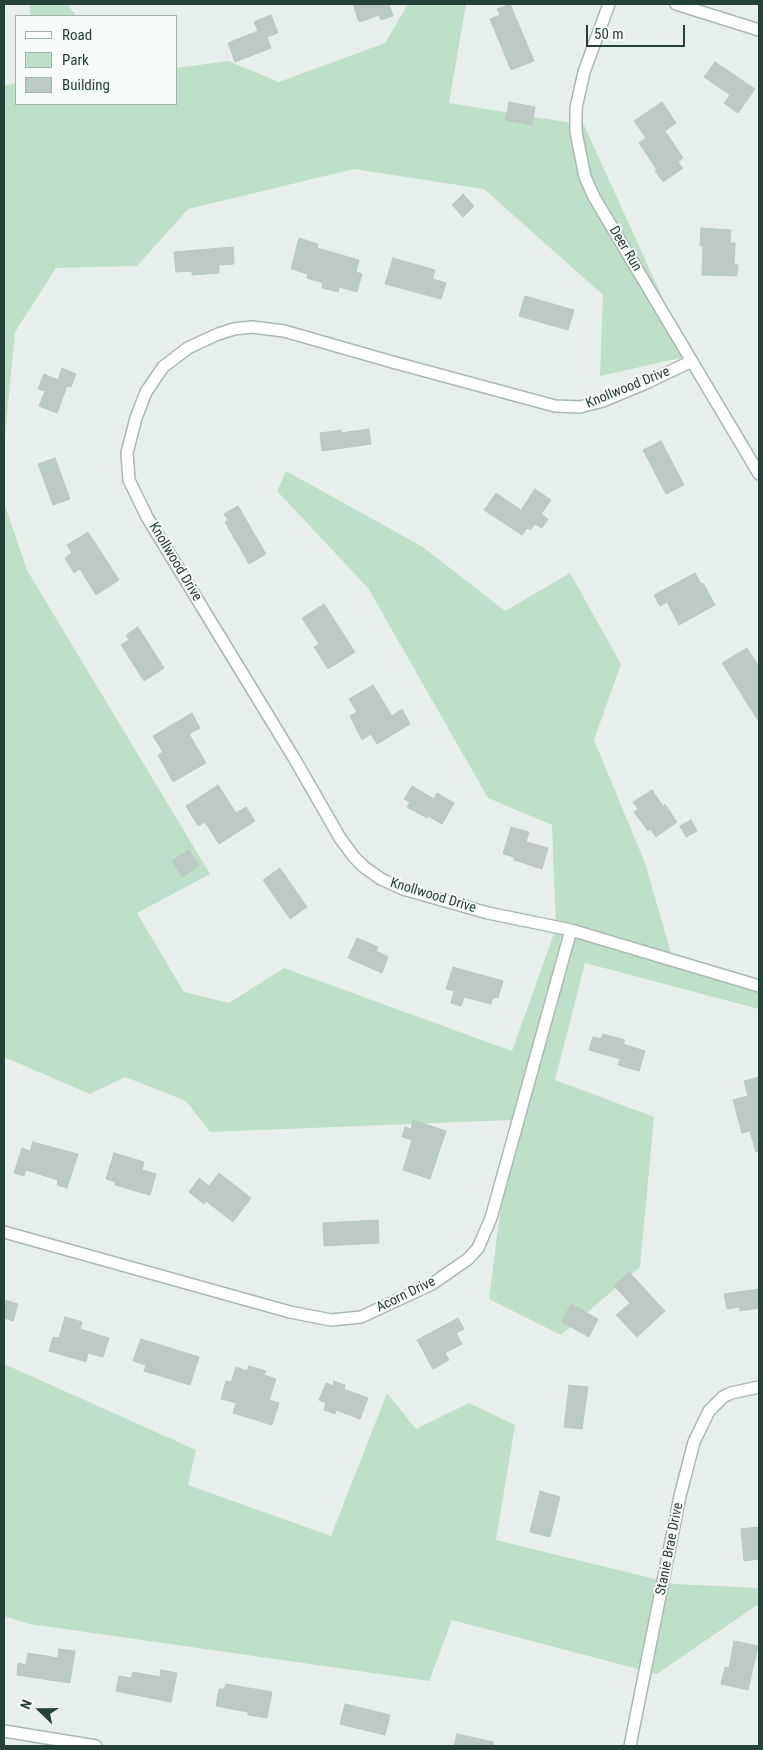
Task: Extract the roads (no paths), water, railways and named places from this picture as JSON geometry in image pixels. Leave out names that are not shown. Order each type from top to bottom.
[{"type":"street","name":"Deer Run","points":[[610,4],[584,72],[576,108],[576,132],[585,177],[599,206],[759,474]]},
{"type":"street","points":[[676,4],[759,30]]},
{"type":"street","name":"Knollwood Drive","points":[[692,361],[603,401],[580,407],[555,406],[396,363],[284,330],[252,327],[234,329],[188,348],[163,367],[146,392],[136,418],[127,453],[129,480],[148,517],[294,758],[340,838],[364,867],[381,879],[403,889],[488,913],[571,930],[759,986]]},
{"type":"street","name":"Acorn Drive","points":[[4,1232],[290,1312],[331,1320],[361,1317],[432,1284],[468,1259],[478,1248],[491,1218],[571,930]]},
{"type":"street","name":"Stanie Brae Drive","points":[[630,1746],[680,1496],[694,1442],[709,1411],[723,1397],[731,1393],[759,1387]]},
{"type":"street","points":[[4,1731],[96,1746]]}]
